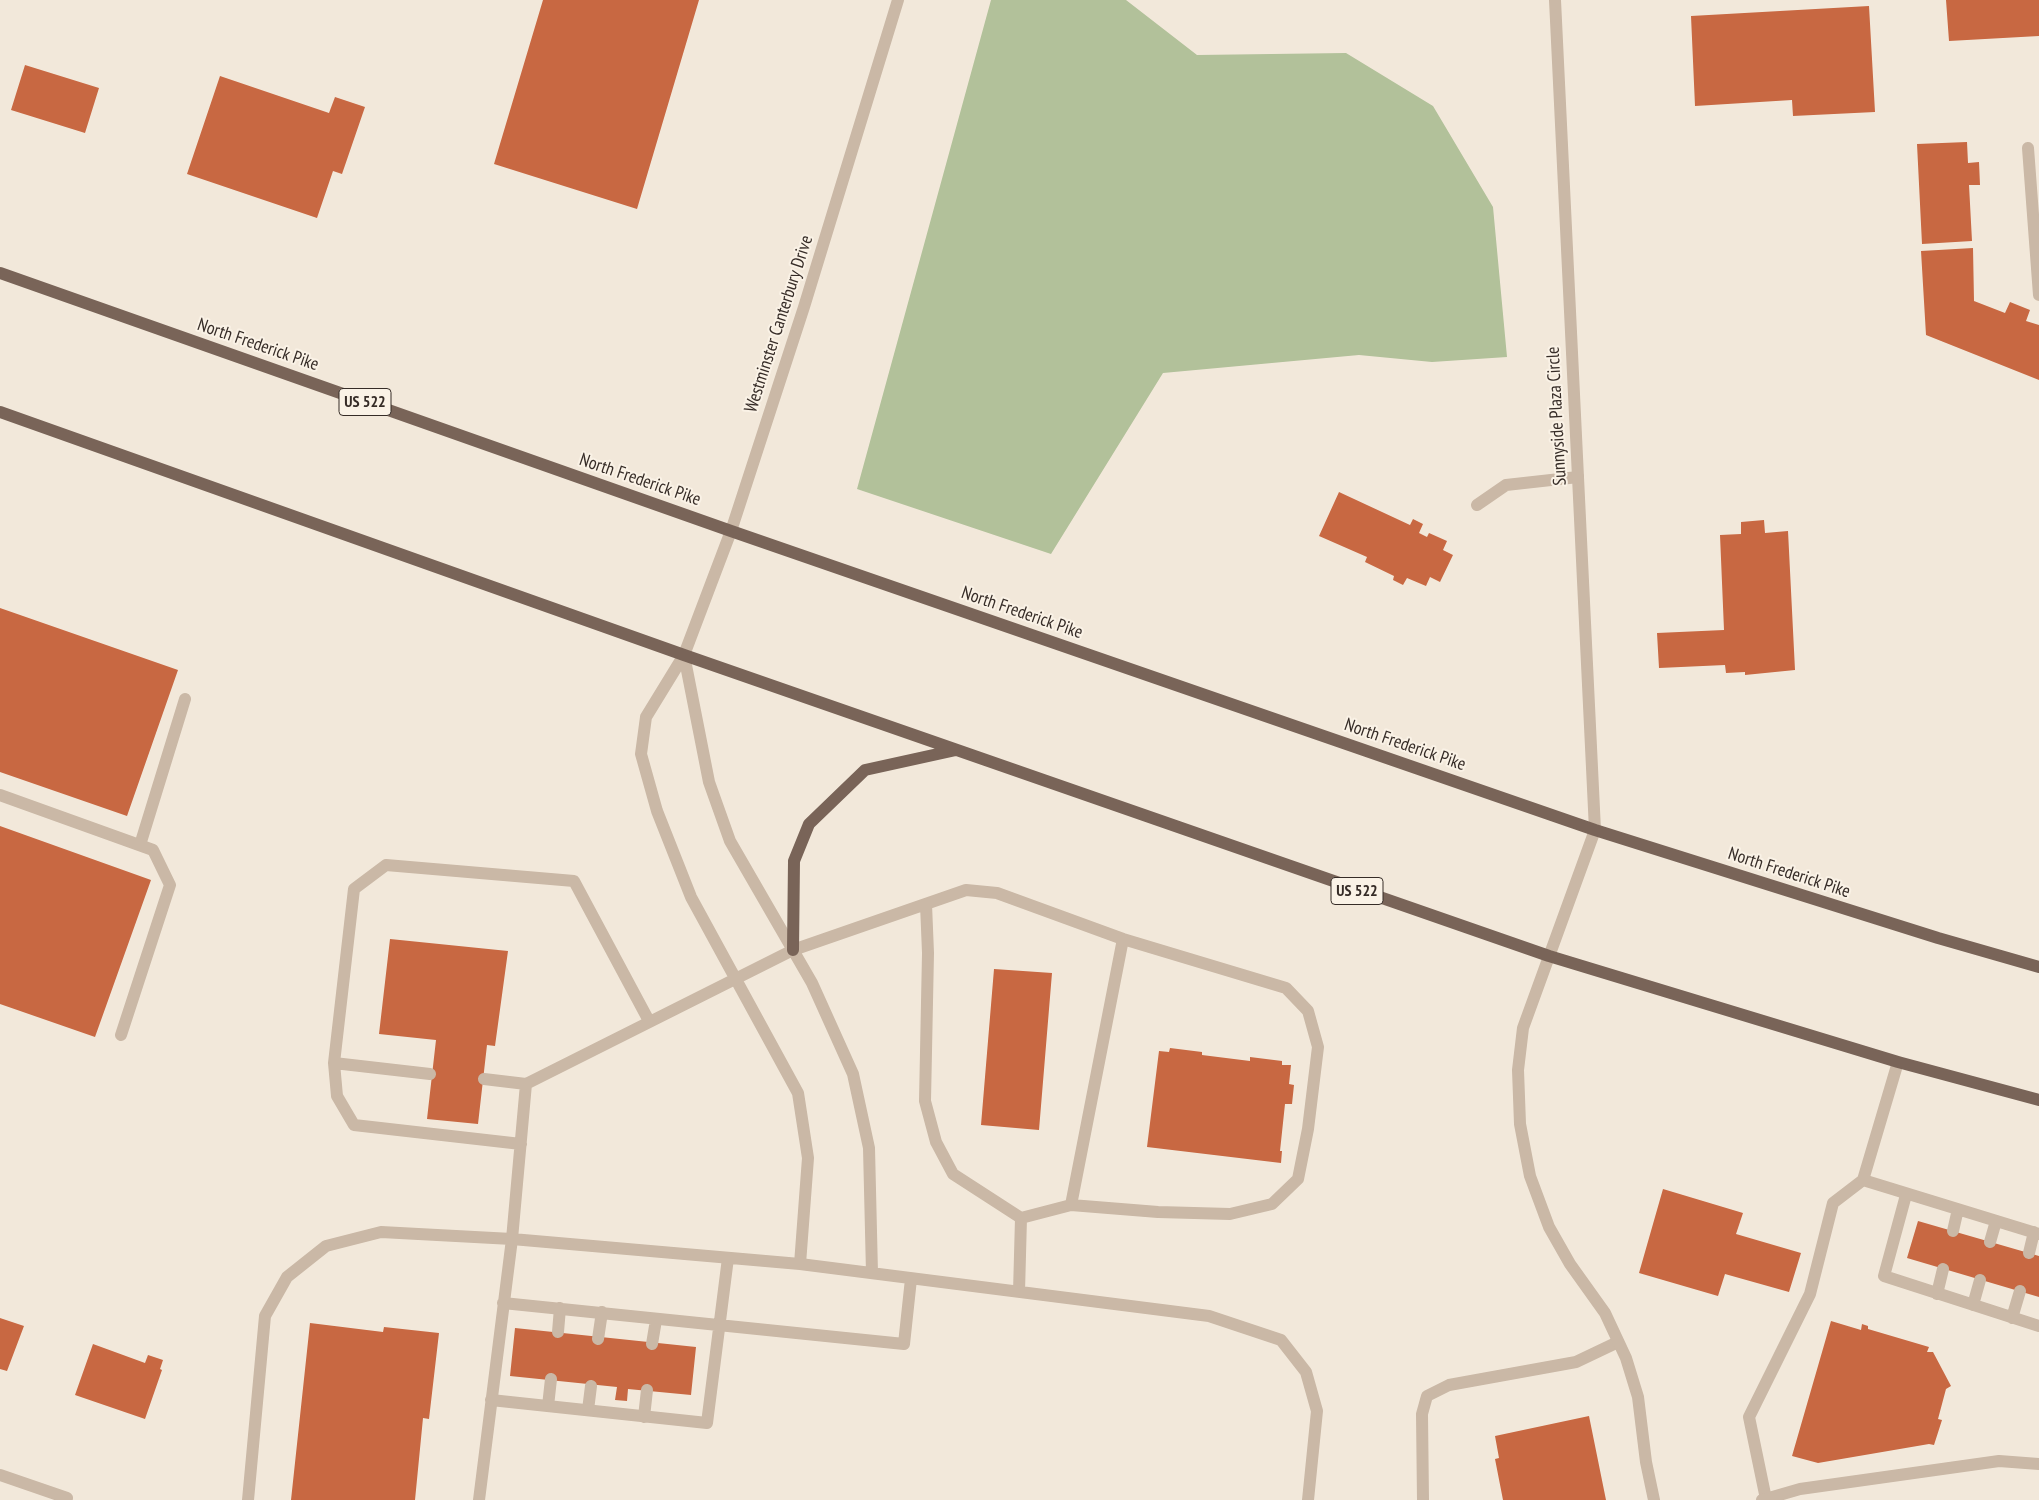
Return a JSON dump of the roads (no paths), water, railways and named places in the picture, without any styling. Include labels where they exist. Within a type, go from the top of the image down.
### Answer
[{"type":"main road","name":"North Frederick Pike","points":[[0,273],[730,530],[1595,830],[2039,968]]},
{"type":"main road","name":"US 522","points":[[0,412],[684,655],[1549,956],[1898,1062],[2039,1100]]},
{"type":"main road","points":[[793,950],[794,861],[809,824],[865,770],[956,750]]},
{"type":"street","name":"Westminster Canterbury Drive","points":[[800,1264],[808,1158],[798,1093],[691,897],[657,811],[641,754],[646,717],[684,655],[730,530],[804,307],[898,0]]},
{"type":"street","name":"Sunnyside Plaza Circle","points":[[1555,0],[1595,830]]},
{"type":"street","points":[[2028,148],[2039,295]]},
{"type":"street","points":[[1476,506],[1506,486],[1578,477]]},
{"type":"street","points":[[684,655],[709,782],[730,841],[812,984],[853,1074],[869,1148],[872,1273]]},
{"type":"street","points":[[140,845],[185,698]]},
{"type":"street","points":[[0,795],[153,850],[170,885],[121,1035]]},
{"type":"street","points":[[1595,830],[1523,1028],[1518,1070],[1520,1124],[1530,1176],[1549,1227],[1570,1264],[1605,1313],[1626,1358],[1638,1397],[1646,1462],[1654,1500]]},
{"type":"street","points":[[521,1144],[354,1125],[337,1096],[334,1063],[354,889],[386,865],[574,881],[649,1021]]},
{"type":"street","points":[[484,1079],[526,1084],[734,977],[793,950],[966,890],[997,893],[1123,940],[1286,988],[1308,1011],[1318,1047],[1308,1129],[1298,1178],[1272,1204],[1230,1214],[1158,1212],[1071,1204],[1021,1218],[953,1174],[936,1142],[925,1101],[928,953],[926,904]]},
{"type":"street","points":[[1071,1204],[1123,940]]},
{"type":"street","points":[[1898,1062],[1863,1180],[1832,1203],[1810,1294],[1749,1417],[1764,1499],[1800,1489],[1847,1481],[2000,1461],[2039,1464]]},
{"type":"street","points":[[334,1063],[430,1074]]},
{"type":"street","points":[[479,1500],[512,1239],[526,1084]]},
{"type":"street","points":[[1863,1180],[1906,1195],[2037,1233],[2029,1253]]},
{"type":"street","points":[[1906,1195],[1884,1276],[2039,1326]]},
{"type":"street","points":[[1953,1231],[1958,1209]]},
{"type":"street","points":[[1019,1292],[1021,1218]]},
{"type":"street","points":[[1990,1242],[1996,1221]]},
{"type":"street","points":[[248,1500],[266,1316],[287,1277],[326,1246],[381,1232],[512,1239],[800,1264],[1209,1316],[1281,1340],[1306,1372],[1317,1411],[1308,1500]]},
{"type":"street","points":[[491,1400],[707,1423],[728,1258]]},
{"type":"street","points":[[1937,1294],[1943,1269]]},
{"type":"street","points":[[503,1304],[602,1312],[656,1320],[904,1344],[911,1278]]},
{"type":"street","points":[[1973,1305],[1980,1280]]},
{"type":"street","points":[[2012,1318],[2020,1291]]},
{"type":"street","points":[[558,1332],[560,1308]]},
{"type":"street","points":[[598,1338],[602,1312]]},
{"type":"street","points":[[652,1344],[656,1320]]},
{"type":"street","points":[[1422,1500],[1422,1414],[1427,1396],[1449,1385],[1576,1362],[1618,1342]]},
{"type":"street","points":[[548,1406],[551,1379]]},
{"type":"street","points":[[588,1410],[591,1386]]},
{"type":"street","points":[[644,1417],[647,1390]]},
{"type":"street","points":[[0,1475],[67,1498]]}]
